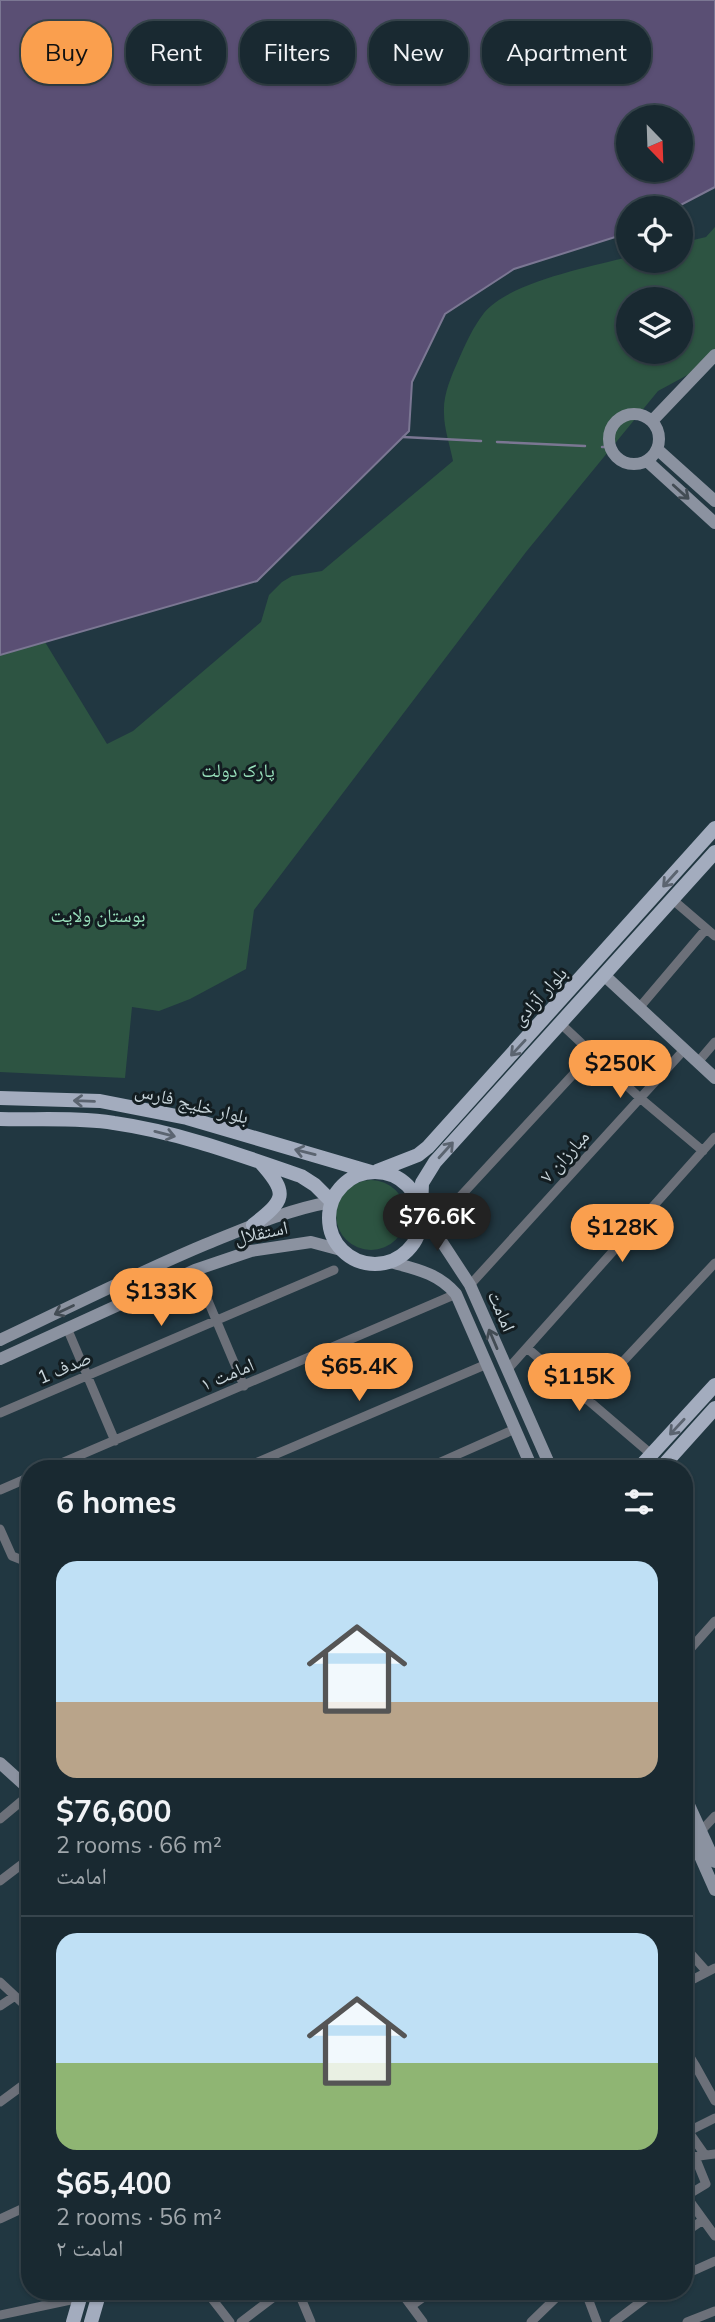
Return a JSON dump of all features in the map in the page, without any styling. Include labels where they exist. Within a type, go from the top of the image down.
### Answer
[{"type":"main road","name":"بلوار آزادی","points":[[374,1171],[418,1155],[428,1147],[715,828]]},
{"type":"main road","name":"بلوار آزادی","points":[[425,1218],[422,1183],[435,1162],[715,852]]},
{"type":"main road","name":"بلوار خلیج فارس","points":[[0,1098],[100,1101],[187,1118],[374,1171]]},
{"type":"main road","name":"بلوار خلیج فارس","points":[[0,1119],[111,1122],[189,1140],[301,1176],[315,1185],[331,1202]]},
{"type":"main road","points":[[253,1225],[276,1205],[280,1191],[279,1185],[260,1162]]},
{"type":"main road","points":[[374,1171],[393,1175],[406,1183],[415,1195],[425,1218],[416,1239],[400,1256],[390,1262],[368,1264],[349,1257],[341,1250],[331,1235],[329,1224],[331,1202],[338,1190],[358,1174],[374,1171]]},
{"type":"main road","points":[[646,1460],[715,1385]]},
{"type":"main road","points":[[668,1460],[715,1408]]},
{"type":"main road","points":[[73,2322],[79,2300]]},
{"type":"main road","points":[[91,2322],[97,2300]]},
{"type":"street","points":[[652,421],[715,355]]},
{"type":"street","points":[[636,414],[652,421],[659,434],[657,449],[647,461],[631,464],[615,457],[609,441],[610,432],[619,418],[636,414]]},
{"type":"street","points":[[657,449],[715,501]]},
{"type":"street","points":[[647,461],[715,523]]},
{"type":"street","points":[[673,900],[715,936]]},
{"type":"street","points":[[639,1008],[706,929]]},
{"type":"street","points":[[605,976],[715,1078]]},
{"type":"street","points":[[561,1024],[640,1098],[703,1151]]},
{"type":"street","points":[[698,1062],[715,1042]]},
{"type":"street","name":"مبارزان ۷","points":[[467,1280],[684,1050]]},
{"type":"street","points":[[425,1218],[592,1054]]},
{"type":"street","points":[[507,1370],[715,1138]]},
{"type":"street","name":"استقلال","points":[[0,1340],[175,1257],[300,1208],[331,1202]]},
{"type":"street","name":"امامت","points":[[425,1218],[467,1280],[547,1460]]},
{"type":"street","name":"استقلال","points":[[0,1359],[195,1269],[251,1251],[311,1242],[341,1250]]},
{"type":"street","name":"امامت","points":[[390,1262],[432,1274],[456,1294],[529,1460]]},
{"type":"street","points":[[587,1400],[715,1263]]},
{"type":"street","points":[[446,1283],[443,1271],[451,1266],[467,1280]]},
{"type":"street","points":[[195,1269],[244,1386]]},
{"type":"street","name":"صدف 1","points":[[0,1413],[334,1270]]},
{"type":"street","name":"امامت ۱","points":[[70,1460],[456,1294]]},
{"type":"street","points":[[67,1328],[116,1441]]},
{"type":"street","points":[[527,1348],[651,1454]]},
{"type":"street","points":[[263,1460],[487,1364]]},
{"type":"street","points":[[445,1460],[515,1429]]},
{"type":"street","points":[[0,1490],[21,1481]]},
{"type":"street","points":[[1,1533],[15,1559],[21,1560]]},
{"type":"street","points":[[693,1646],[715,1621]]},
{"type":"street","points":[[2,1768],[21,1784]]},
{"type":"street","points":[[0,1819],[21,1800]]},
{"type":"street","points":[[693,1814],[715,1862]]},
{"type":"street","points":[[701,1831],[715,1816]]},
{"type":"street","points":[[693,1840],[715,1890]]},
{"type":"street","points":[[0,1881],[21,1865]]},
{"type":"street","points":[[693,1954],[711,1970],[693,1979]]},
{"type":"street","points":[[0,1982],[21,2002]]},
{"type":"street","points":[[0,2006],[15,1996]]},
{"type":"street","points":[[693,2062],[715,2101]]},
{"type":"street","points":[[0,2102],[21,2087]]},
{"type":"street","points":[[693,2126],[715,2118]]},
{"type":"street","points":[[693,2136],[710,2155]]},
{"type":"street","points":[[693,2191],[706,2183],[695,2157],[710,2155]]},
{"type":"street","points":[[693,2207],[715,2236]]},
{"type":"street","points":[[0,2219],[21,2209]]},
{"type":"street","points":[[693,2227],[703,2220]]},
{"type":"street","points":[[693,2270],[715,2260]]},
{"type":"street","points":[[0,2315],[58,2300]]},
{"type":"street","points":[[213,2300],[230,2322]]},
{"type":"street","points":[[242,2322],[269,2300]]},
{"type":"street","points":[[302,2300],[311,2322]]},
{"type":"street","points":[[407,2300],[424,2322]]},
{"type":"street","points":[[411,2306],[419,2300]]},
{"type":"street","points":[[531,2322],[554,2300]]},
{"type":"street","points":[[590,2300],[597,2322]]},
{"type":"street","points":[[621,2320],[644,2300]]},
{"type":"street","points":[[687,2322],[715,2311]]},
{"type":"green space","name":"پارک دولت","points":[[715,227],[715,360],[658,391],[526,552],[254,910],[246,969],[190,999],[159,1011],[132,1007],[125,1078],[0,1072],[0,655],[45,642],[107,744],[133,731],[261,622],[269,595],[282,582],[292,576],[322,571],[453,461],[444,419],[446,393],[473,330],[484,313],[496,302],[551,277],[616,260],[616,273],[693,273],[693,240],[706,237]]},
{"type":"green space","points":[[364,1180],[378,1180],[391,1186],[400,1195],[406,1215],[404,1228],[396,1240],[378,1250],[364,1250],[351,1244],[342,1235],[336,1222],[336,1208],[342,1195],[351,1186]]},
{"type":"shaded area","points":[[0,0],[715,0],[715,187],[693,199],[693,196],[616,196],[616,237],[514,269],[445,314],[412,382],[409,431],[257,581],[0,655]]},
{"type":"waterway","points":[[403,437],[481,441]]},
{"type":"waterway","points":[[497,442],[585,446]]},
{"type":"park label","name":"بوستان ولایت","points":[[98,915]]}]
